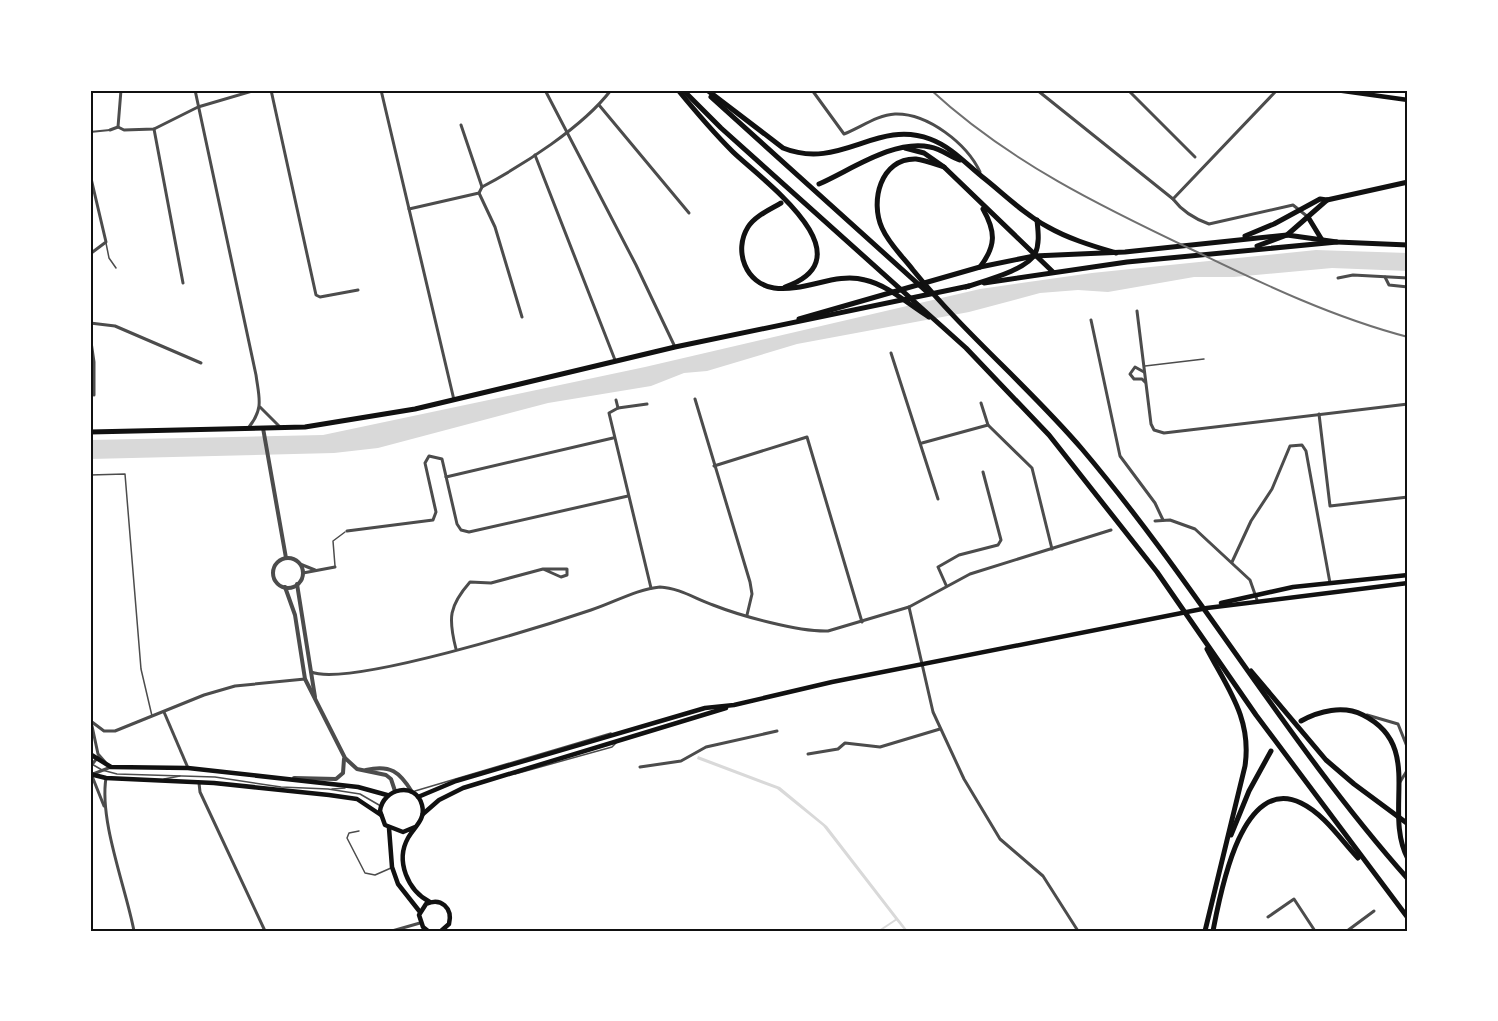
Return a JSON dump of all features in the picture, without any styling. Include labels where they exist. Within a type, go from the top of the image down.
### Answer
[{"type":"main road","points":[[678,90],[710,129],[799,214],[814,234],[817,251],[811,269],[798,281],[781,288]]},
{"type":"main road","points":[[683,90],[721,128],[943,327],[1049,435],[1128,532],[1256,715],[1408,918]]},
{"type":"main road","points":[[706,90],[783,148],[795,153],[807,155],[833,153],[887,135],[901,134],[930,139],[951,150],[1037,220],[1081,242],[1116,253]]},
{"type":"main road","points":[[706,90],[916,278],[1035,397],[1103,475],[1138,520],[1325,778],[1408,879]]},
{"type":"main road","points":[[1336,90],[1408,100]]},
{"type":"main road","points":[[819,184],[884,154],[904,148],[930,146],[962,161]]},
{"type":"main road","points":[[904,148],[924,153],[944,167],[1053,272]]},
{"type":"main road","points":[[916,278],[883,231],[877,212],[877,194],[884,176],[901,162],[920,160],[944,167]]},
{"type":"main road","points":[[1238,239],[1274,224],[1320,199],[1327,200],[1408,182]]},
{"type":"main road","points":[[1245,249],[1269,244],[1287,235],[1327,200]]},
{"type":"main road","points":[[979,202],[991,225],[994,237],[991,250],[980,267]]},
{"type":"main road","points":[[781,203],[751,222],[744,234],[741,247],[744,264],[753,277],[765,285],[781,288],[803,288],[850,278],[866,280],[883,287],[943,327]]},
{"type":"main road","points":[[1308,217],[1322,240]]},
{"type":"main road","points":[[966,287],[1015,269],[1034,256],[1038,246],[1037,220]]},
{"type":"main road","points":[[763,329],[980,267],[1034,256],[1116,253],[1287,235],[1336,242],[1408,245]]},
{"type":"main road","points":[[90,432],[281,428],[334,424],[454,400],[675,346],[966,287],[1053,272],[1225,251],[1336,242]]},
{"type":"main road","points":[[1207,608],[1254,594],[1408,575]]},
{"type":"main road","points":[[453,931],[449,924],[450,912],[445,905],[430,902],[411,885],[405,874],[405,847],[423,814],[439,800],[463,788],[735,705],[923,664],[1207,608],[1408,583]]},
{"type":"main road","points":[[1193,623],[1236,702],[1247,734],[1245,766],[1205,931]]},
{"type":"main road","points":[[1225,640],[1326,760],[1353,784],[1408,824]]},
{"type":"main road","points":[[418,797],[456,782],[639,727],[705,708],[735,705]]},
{"type":"main road","points":[[1301,721],[1331,710],[1360,713],[1376,723],[1392,741],[1398,762],[1400,783],[1399,828],[1408,859]]},
{"type":"main road","points":[[619,740],[639,727]]},
{"type":"main road","points":[[1225,847],[1249,791],[1271,751]]},
{"type":"main road","points":[[90,754],[109,765],[188,768],[288,781],[358,786],[387,795]]},
{"type":"main road","points":[[91,769],[106,778],[199,783],[357,799],[381,815],[389,828],[392,867],[398,884],[420,912],[420,923],[428,931]]},
{"type":"main road","points":[[381,815],[381,806],[387,795],[395,791],[412,792],[418,797],[423,814]]},
{"type":"main road","points":[[1213,931],[1231,855],[1248,822],[1273,802],[1292,800],[1311,808],[1378,880]]},
{"type":"main road","points":[[389,828],[403,832],[415,827]]},
{"type":"main road","points":[[420,912],[430,902]]},
{"type":"main road","points":[[441,931],[449,924]]},
{"type":"street","points":[[118,127],[121,90]]},
{"type":"street","points":[[195,90],[256,375],[260,407],[258,416],[249,427]]},
{"type":"street","points":[[90,132],[118,127],[124,130],[154,129],[198,107],[256,90]]},
{"type":"street","points":[[271,90],[316,294],[320,297],[358,290]]},
{"type":"street","points":[[381,90],[454,400]]},
{"type":"street","points":[[544,90],[636,265],[675,346]]},
{"type":"street","points":[[479,193],[482,187],[515,169],[565,132],[599,105],[611,90]]},
{"type":"street","points":[[812,90],[844,134],[895,114],[923,119],[948,135],[976,165],[982,177]]},
{"type":"street","points":[[1037,90],[1173,199],[1181,209],[1209,224],[1293,206],[1308,217]]},
{"type":"street","points":[[1128,90],[1195,157]]},
{"type":"street","points":[[1173,199],[1277,90]]},
{"type":"street","points":[[1392,99],[1394,90]]},
{"type":"street","points":[[599,105],[689,213]]},
{"type":"street","points":[[461,125],[482,187]]},
{"type":"street","points":[[154,129],[183,283]]},
{"type":"street","points":[[535,155],[615,360]]},
{"type":"street","points":[[90,174],[106,242],[90,254]]},
{"type":"street","points":[[410,209],[479,193]]},
{"type":"street","points":[[479,193],[495,227],[522,317]]},
{"type":"street","points":[[1338,278],[1353,275],[1408,278]]},
{"type":"street","points":[[1385,277],[1389,285],[1408,286]]},
{"type":"street","points":[[1137,311],[1151,424],[1154,430],[1164,433],[1408,405]]},
{"type":"street","points":[[1091,320],[1120,456],[1155,503],[1163,520]]},
{"type":"street","points":[[90,323],[115,326],[201,363]]},
{"type":"street","points":[[90,335],[94,362],[94,395]]},
{"type":"street","points":[[891,353],[922,443],[938,499]]},
{"type":"street","points":[[1144,372],[1136,367],[1130,374],[1134,379],[1142,379],[1146,383]]},
{"type":"street","points":[[695,399],[752,589],[747,615]]},
{"type":"street","points":[[616,400],[618,408]]},
{"type":"street","points":[[981,403],[988,425],[1032,468],[1052,549]]},
{"type":"street","points":[[647,404],[618,408],[609,413],[613,438],[651,588]]},
{"type":"street","points":[[260,407],[281,428]]},
{"type":"street","points":[[1319,414],[1330,506],[1408,497]]},
{"type":"street","points":[[922,443],[988,425]]},
{"type":"street","points":[[263,428],[286,558]]},
{"type":"street","points":[[714,466],[807,437],[862,622]]},
{"type":"street","points":[[446,477],[613,438]]},
{"type":"street","points":[[1232,562],[1251,521],[1272,489],[1290,446],[1302,445],[1306,451],[1330,583]]},
{"type":"street","points":[[347,531],[433,520],[436,512],[425,463],[429,456],[436,455],[442,459],[457,524],[461,530],[469,532],[628,496]]},
{"type":"street","points":[[946,586],[938,567],[959,555],[998,545],[1001,540],[983,472]]},
{"type":"street","points":[[1155,520],[1178,522],[1195,529],[1250,580],[1257,600]]},
{"type":"street","points":[[304,665],[311,672],[326,675],[363,670],[532,630],[651,588],[669,587],[716,606],[818,631],[862,622],[909,607],[970,574],[1111,530]]},
{"type":"street","points":[[286,558],[316,570]]},
{"type":"street","points":[[286,558],[279,562],[274,573],[277,582],[285,587],[295,615],[305,679],[345,758],[353,767],[391,778],[395,791]]},
{"type":"street","points":[[300,564],[303,573],[297,584],[315,697]]},
{"type":"street","points":[[303,573],[335,567]]},
{"type":"street","points":[[456,649],[450,628],[451,611],[470,582],[491,583],[543,570],[567,568],[567,575],[561,577],[543,570]]},
{"type":"street","points":[[285,587],[297,584]]},
{"type":"street","points":[[909,607],[933,712],[964,779],[998,835],[1043,876],[1078,931]]},
{"type":"street","points":[[92,723],[104,731],[114,730],[153,717],[204,695],[235,686],[305,679]]},
{"type":"street","points":[[164,712],[188,768]]},
{"type":"street","points":[[1360,713],[1398,724],[1408,749]]},
{"type":"street","points":[[90,729],[92,726],[95,731],[98,757],[91,769],[106,811],[121,886],[134,931]]},
{"type":"street","points":[[808,754],[838,749],[845,742],[880,747],[940,729]]},
{"type":"street","points":[[640,767],[681,761],[706,747],[777,731]]},
{"type":"street","points":[[288,781],[295,778],[336,779],[343,773],[345,758]]},
{"type":"street","points":[[91,769],[102,770],[109,765]]},
{"type":"street","points":[[365,770],[382,767],[395,770],[412,792]]},
{"type":"street","points":[[1400,783],[1408,769]]},
{"type":"street","points":[[106,778],[106,811]]},
{"type":"street","points":[[199,783],[200,792],[265,931]]},
{"type":"street","points":[[1268,916],[1294,899],[1315,931]]},
{"type":"street","points":[[1347,931],[1374,911]]},
{"type":"street","points":[[392,931],[420,923]]},
{"type":"lane","points":[[106,242],[110,258],[116,268]]},
{"type":"lane","points":[[1144,366],[1204,359]]},
{"type":"lane","points":[[90,475],[125,474],[141,669],[153,717]]},
{"type":"lane","points":[[335,567],[333,541],[347,531]]},
{"type":"lane","points":[[412,792],[608,732],[618,734]]},
{"type":"lane","points":[[91,769],[117,774],[184,776],[328,789],[360,794],[381,806]]},
{"type":"lane","points":[[157,780],[184,776]]},
{"type":"lane","points":[[328,789],[358,786]]},
{"type":"lane","points":[[359,831],[349,833],[347,837],[365,873],[375,875],[392,867]]},
{"type":"shaded area","points":[[1316,250],[1408,253],[1408,271],[1332,268],[1234,277],[1194,277],[1108,292],[1078,290],[1040,293],[969,312],[797,344],[707,371],[684,373],[651,386],[548,403],[378,448],[334,453],[90,459],[90,440],[323,435],[645,367],[980,289],[1092,273]]},
{"type":"shaded area","points":[[698,756],[780,787],[827,826],[908,931],[905,931],[895,919],[823,826],[777,789],[697,759]]},
{"type":"waterway","points":[[879,931],[897,919]]},
{"type":"railway","points":[[931,90],[961,116],[1024,161],[1126,218],[1301,300],[1408,337]]}]
